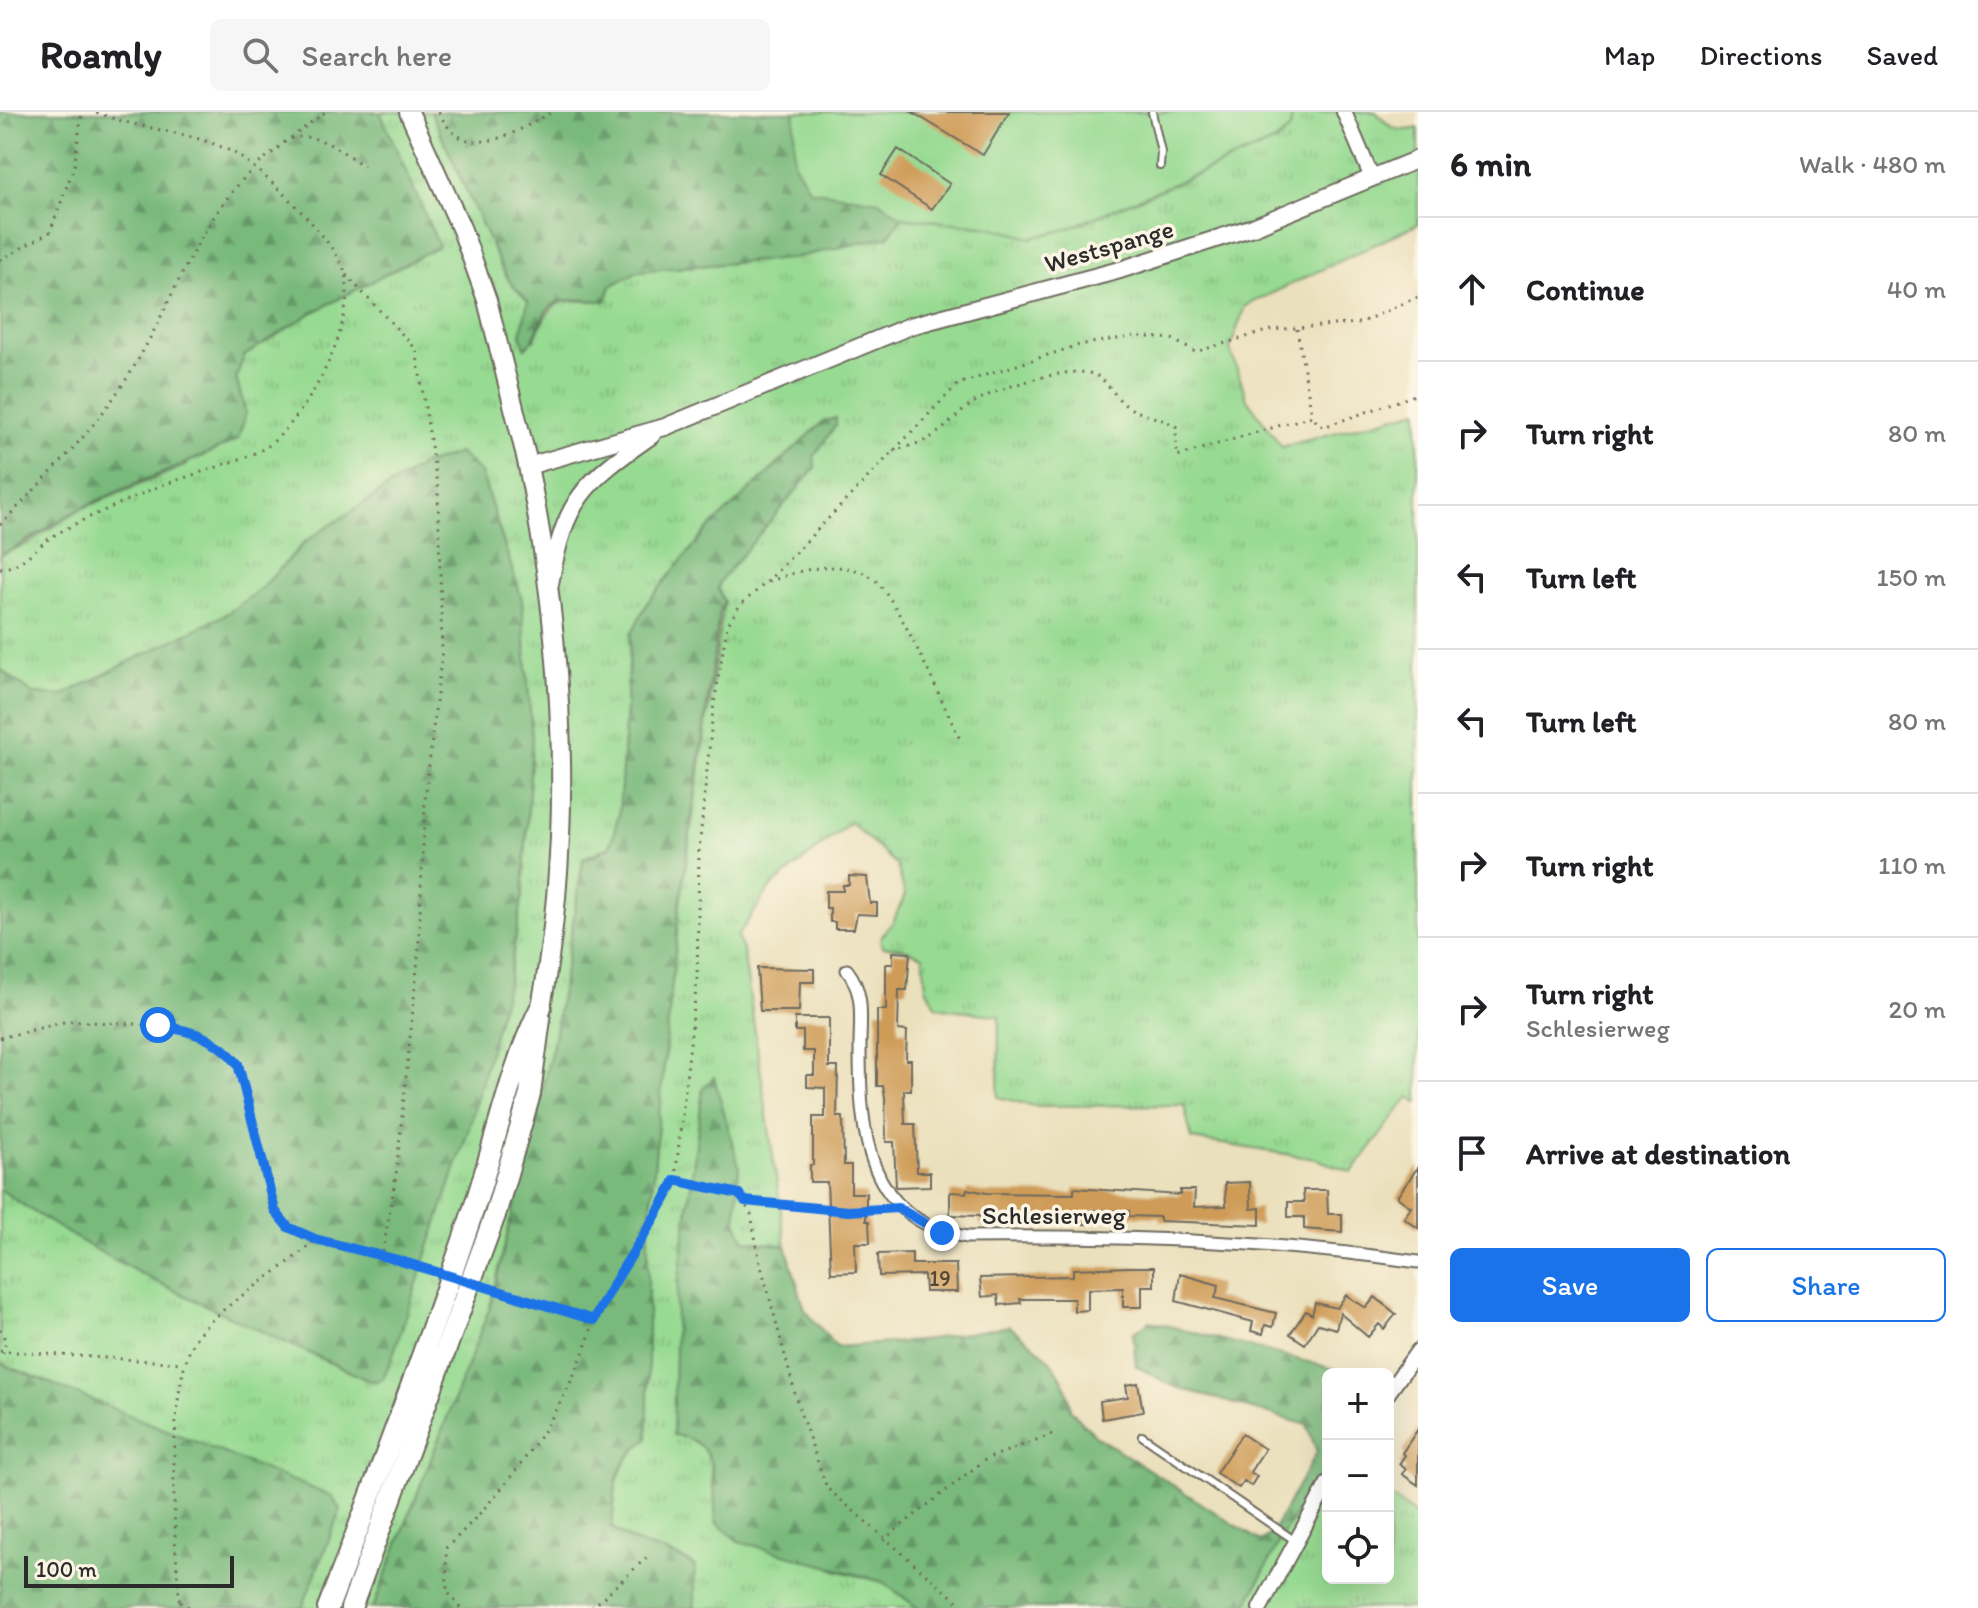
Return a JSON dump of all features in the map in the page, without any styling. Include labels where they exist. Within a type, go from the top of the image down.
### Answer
[{"type":"highway","points":[[328,1608],[414,1384],[474,1209],[513,1069],[541,1007]]},
{"type":"highway","points":[[351,1608],[495,1215],[530,1094],[541,1007]]},
{"type":"main road","points":[[409,112],[462,230],[487,300],[527,461],[548,593],[561,709],[562,792],[557,897],[541,1007]]},
{"type":"main road","name":"Westspange","points":[[665,427],[910,326],[1120,270],[1253,227],[1418,159]]},
{"type":"main road","points":[[527,461],[665,427]]},
{"type":"main road","points":[[548,593],[559,535],[581,492],[605,468],[665,427]]},
{"type":"street","points":[[1344,112],[1372,178]]},
{"type":"street","points":[[847,970],[860,991],[863,1120],[876,1168],[898,1208]]},
{"type":"street","name":"Schlesierweg","points":[[898,1208],[942,1233],[967,1237],[1160,1237],[1252,1243],[1418,1262]]},
{"type":"street","points":[[1394,1385],[1418,1351]]},
{"type":"street","points":[[1260,1608],[1275,1574],[1322,1493]]},
{"type":"lane","points":[[1152,112],[1161,152],[1160,166]]},
{"type":"lane","points":[[1142,1436],[1294,1540]]},
{"type":"path","points":[[0,260],[50,232],[74,167],[82,112]]},
{"type":"path","points":[[96,112],[127,125],[206,140],[253,167],[322,233],[346,275],[416,349],[438,490],[442,650],[425,800],[418,959],[396,1175],[382,1256]]},
{"type":"path","points":[[0,525],[60,465],[122,386],[189,258],[231,192],[253,167],[325,112]]},
{"type":"path","points":[[439,112],[448,129],[460,139],[477,141],[506,137],[552,112]]},
{"type":"path","points":[[291,138],[319,139],[364,166]]},
{"type":"path","points":[[0,568],[10,568],[55,535],[155,488],[270,445],[312,396],[345,315],[346,275]]},
{"type":"path","points":[[460,1608],[447,1591],[446,1548],[480,1515],[531,1453],[584,1356],[594,1320],[616,1275],[652,1227],[675,1180],[697,980],[699,850],[713,710],[727,626],[740,605],[766,583],[958,384],[1079,345],[1135,336],[1172,339],[1195,352],[1270,330],[1359,323],[1418,297]]},
{"type":"path","points":[[1297,327],[1312,416],[1319,425],[1326,426],[1418,394]]},
{"type":"path","points":[[890,452],[931,438],[979,398],[1029,381],[1089,373],[1098,377],[1131,409],[1159,416],[1176,426],[1177,456],[1312,416]]},
{"type":"path","points":[[766,583],[789,573],[826,567],[858,572],[874,579],[900,618],[962,743]]},
{"type":"path","points":[[0,1038],[68,1021],[158,1025],[200,1033],[226,1049],[238,1064],[275,1211],[288,1227],[315,1239],[394,1259],[594,1320]]},
{"type":"path","points":[[675,1180],[739,1194],[745,1201],[751,1214],[759,1258],[800,1412],[827,1488],[883,1540],[965,1608]]},
{"type":"path","points":[[745,1201],[848,1211],[898,1208]]},
{"type":"path","points":[[180,1608],[173,1484],[183,1363],[199,1333],[315,1239]]},
{"type":"path","points":[[0,1329],[5,1338],[0,1357]]},
{"type":"path","points":[[3,1351],[183,1363]]},
{"type":"path","points":[[883,1540],[986,1459],[1055,1433]]},
{"type":"path","points":[[592,1608],[647,1557]]},
{"type":"path","points":[[180,1602],[190,1608]]},
{"type":"green space","points":[[0,112],[380,112],[439,246],[308,315],[244,356],[236,378],[246,414],[238,439],[80,509],[0,555]]},
{"type":"green space","points":[[380,112],[431,112],[500,265],[512,285],[529,301],[521,334],[534,340],[553,307],[567,301],[606,301],[611,286],[638,271],[793,258],[889,236],[902,217],[991,227],[1031,238],[1067,229],[1277,141],[1290,129],[1292,112],[1376,112],[1394,128],[1418,128],[1418,224],[1245,306],[1230,349],[1247,399],[1282,447],[1418,410],[1418,1103],[1409,1097],[1352,1172],[1316,1159],[1192,1139],[1184,1105],[1034,1106],[998,1097],[999,1016],[937,1007],[926,988],[923,956],[901,948],[883,947],[880,938],[893,922],[905,895],[897,865],[850,822],[770,888],[737,937],[743,950],[786,1246],[744,1240],[736,1221],[739,1166],[703,1089],[676,1302],[687,1437],[701,1446],[709,1458],[713,1490],[835,1570],[883,1582],[918,1608],[695,1608],[695,1566],[675,1555],[631,1540],[612,1527],[616,1488],[622,1468],[648,1438],[648,1242],[656,1145],[679,912],[724,602],[718,589],[719,582],[815,468],[814,456],[836,425],[824,421],[782,463],[631,634],[619,815],[610,846],[583,858],[553,1044],[490,1307],[373,1608],[302,1608],[318,1564],[93,1402],[0,1363],[0,1189],[88,1245],[180,1293],[370,1381],[382,1380],[508,982],[523,894],[532,740],[522,600],[481,473],[305,541],[263,587],[228,613],[61,696],[33,694],[0,669],[0,555],[25,545],[79,510],[185,466],[246,414],[236,378],[244,356],[308,315],[438,246]]},
{"type":"green space","points":[[431,112],[795,112],[794,163],[810,190],[879,201],[902,217],[889,236],[793,258],[638,271],[611,286],[606,301],[575,300],[553,305],[525,348],[521,334],[528,301],[512,285],[500,265]]},
{"type":"green space","points":[[795,112],[1292,112],[1290,129],[1277,140],[1067,229],[1031,238],[991,227],[902,217],[879,201],[810,190],[794,163]]},
{"type":"green space","points":[[836,418],[836,425],[814,456],[815,468],[719,582],[718,589],[724,602],[720,610],[679,912],[648,1242],[648,1438],[621,1468],[615,1487],[612,1527],[631,1540],[695,1567],[695,1608],[373,1608],[490,1307],[553,1044],[584,858],[610,846],[619,815],[631,634],[647,603],[706,531],[824,421]]},
{"type":"green space","points":[[459,453],[481,473],[522,600],[532,740],[523,894],[508,982],[469,1128],[391,1361],[382,1380],[370,1381],[134,1270],[43,1218],[0,1189],[0,669],[33,694],[61,696],[228,613],[263,587],[306,541],[422,465]]},
{"type":"green space","points":[[714,1077],[739,1167],[736,1221],[744,1240],[786,1246],[805,1310],[836,1347],[917,1341],[1009,1326],[1050,1361],[1064,1383],[1070,1409],[1095,1435],[1260,1541],[1271,1534],[1317,1452],[1307,1425],[1173,1386],[1136,1366],[1133,1333],[1150,1321],[1331,1368],[1322,1368],[1322,1472],[1283,1534],[1245,1608],[918,1608],[883,1582],[738,1541],[716,1522],[714,1479],[707,1455],[700,1445],[673,1435],[676,1302],[703,1089]]},
{"type":"green space","points":[[0,1363],[331,1496],[341,1509],[302,1608],[0,1608]]},
{"type":"green space","points":[[1322,1472],[1322,1584],[1394,1584],[1394,1499],[1418,1517],[1418,1608],[1245,1608],[1283,1534]]},
{"type":"building","points":[[912,112],[1009,112],[983,155]]},
{"type":"building","points":[[898,149],[950,184],[932,209],[881,175]]},
{"type":"building","points":[[849,876],[867,877],[870,903],[877,903],[877,915],[857,914],[854,929],[835,929],[835,922],[830,922],[830,908],[826,908],[826,891],[843,891],[843,885],[849,885]]},
{"type":"building","points":[[893,952],[910,953],[907,990],[899,990],[898,1030],[907,1031],[906,1060],[911,1060],[911,1090],[904,1090],[905,1124],[915,1124],[917,1172],[930,1172],[930,1186],[896,1187],[894,1142],[886,1142],[885,1097],[883,1086],[877,1086],[877,1010],[886,1010],[886,964],[893,964]]},
{"type":"building","points":[[757,968],[814,969],[814,982],[800,982],[799,1011],[760,1011]]},
{"type":"building","points":[[795,1018],[829,1018],[829,1067],[838,1067],[837,1117],[843,1117],[844,1165],[851,1165],[851,1193],[866,1193],[866,1221],[869,1221],[870,1243],[855,1243],[856,1272],[831,1273],[827,1182],[810,1182],[813,1117],[825,1117],[825,1088],[807,1087],[807,1075],[814,1075],[814,1051],[803,1051],[803,1031],[795,1031]]},
{"type":"building","points":[[1418,1167],[1418,1228],[1404,1218],[1411,1207],[1397,1197]]},
{"type":"building","points":[[1250,1182],[1251,1209],[1260,1208],[1260,1225],[1160,1221],[1160,1217],[1129,1216],[1129,1211],[1094,1210],[1094,1224],[1082,1224],[1082,1218],[1042,1218],[1042,1224],[1029,1224],[1029,1218],[994,1218],[994,1225],[980,1225],[980,1216],[950,1215],[950,1192],[966,1193],[967,1189],[987,1193],[1074,1194],[1074,1188],[1180,1195],[1180,1190],[1195,1190],[1194,1207],[1226,1206],[1225,1183]]},
{"type":"building","points":[[1303,1190],[1327,1190],[1328,1214],[1342,1214],[1342,1232],[1304,1229],[1304,1217],[1288,1217],[1288,1202],[1304,1202]]},
{"type":"building","points":[[912,1253],[912,1264],[956,1264],[957,1292],[925,1292],[924,1275],[879,1276],[878,1254]]},
{"type":"building","points":[[1154,1267],[1154,1286],[1142,1286],[1142,1307],[1123,1307],[1123,1288],[1088,1289],[1088,1310],[1074,1311],[1074,1299],[1020,1299],[1021,1303],[999,1305],[998,1295],[982,1297],[980,1278],[1073,1276],[1073,1269]]},
{"type":"building","points":[[1180,1274],[1219,1285],[1215,1298],[1276,1313],[1273,1327],[1265,1325],[1263,1334],[1251,1331],[1253,1322],[1176,1301]]},
{"type":"building","points":[[1346,1295],[1366,1308],[1375,1297],[1396,1314],[1384,1329],[1379,1324],[1368,1337],[1340,1313],[1336,1329],[1318,1324],[1305,1344],[1290,1334],[1306,1311],[1312,1315],[1315,1303],[1337,1308]]},
{"type":"building","points":[[1138,1383],[1143,1412],[1102,1419],[1100,1401],[1128,1397],[1126,1385]]},
{"type":"building","points":[[1418,1429],[1418,1485],[1402,1474],[1406,1469],[1399,1464],[1405,1455],[1402,1453]]},
{"type":"building","points":[[1242,1434],[1265,1449],[1250,1472],[1257,1476],[1251,1486],[1244,1481],[1239,1488],[1216,1473]]},
{"type":"route","points":[[158,1025],[200,1033],[226,1049],[238,1064],[275,1211],[288,1227],[315,1239],[394,1259],[594,1320],[616,1275],[652,1227],[675,1180],[739,1194],[745,1201],[848,1211],[898,1208],[915,1221],[942,1233]]}]
